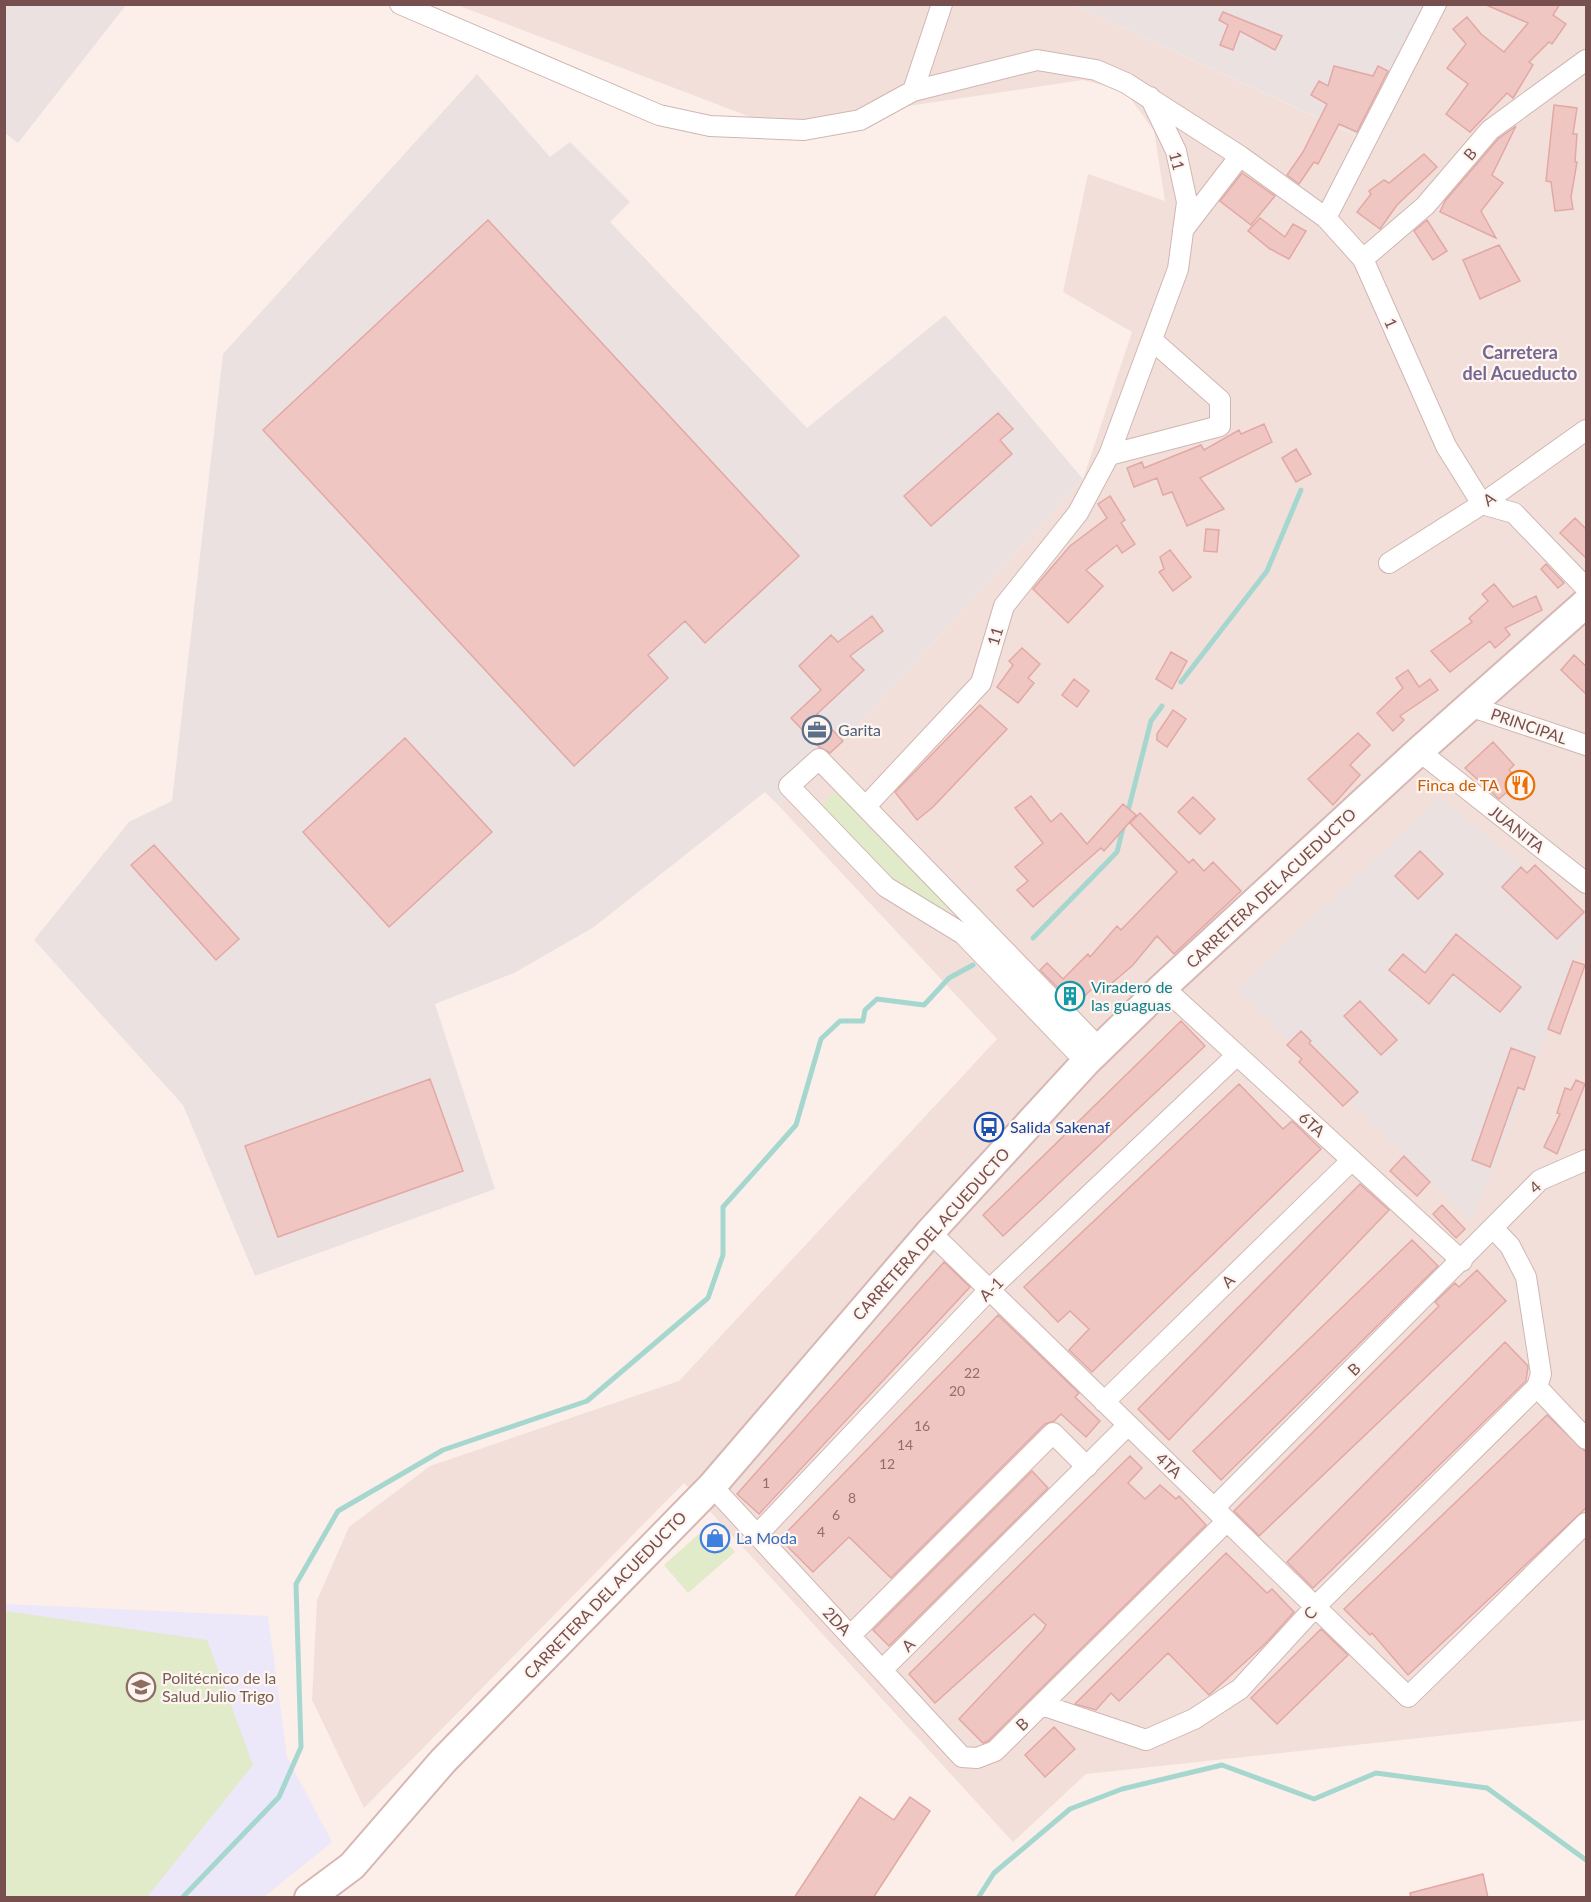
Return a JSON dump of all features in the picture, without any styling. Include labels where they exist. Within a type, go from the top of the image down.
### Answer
[{"type":"street","points":[[913,91],[942,4]]},
{"type":"street","points":[[1326,218],[1436,4]]},
{"type":"street","name":"1","points":[[403,5],[659,115],[710,126],[804,130],[860,120],[913,91],[1037,60],[1096,70],[1149,96],[1240,156],[1326,218],[1363,259],[1446,446],[1482,504]]},
{"type":"street","name":"B","points":[[1363,259],[1425,206],[1490,130],[1587,60]]},
{"type":"street","name":"11","points":[[867,805],[981,683],[1004,606],[1078,513],[1110,455],[1178,268],[1187,202],[1176,152],[1149,96]]},
{"type":"street","points":[[1183,230],[1240,156]]},
{"type":"street","points":[[1110,455],[1220,426],[1220,400],[1152,340]]},
{"type":"street","name":"A","points":[[1389,564],[1482,504],[1587,430]]},
{"type":"street","points":[[1482,504],[1514,513],[1587,588]]},
{"type":"street","name":"CARRETERA DEL ACUEDUCTO","points":[[309,1898],[352,1866],[443,1761],[712,1486],[930,1232],[1093,1056],[1163,987],[1419,752],[1587,603]]},
{"type":"street","name":"PRINCIPAL","points":[[1472,707],[1587,745]]},
{"type":"street","name":"JUANITA","points":[[1419,752],[1587,883]]},
{"type":"street","points":[[819,759],[867,805],[1093,1056],[963,934],[886,886],[789,786],[819,759]]},
{"type":"street","name":"6TA","points":[[1163,987],[1462,1261]]},
{"type":"street","name":"A-1","points":[[757,1535],[989,1290],[1237,1055]]},
{"type":"street","name":"A","points":[[1104,1402],[1352,1160]]},
{"type":"street","name":"4","points":[[1494,1229],[1540,1180],[1587,1160]]},
{"type":"street","points":[[1494,1229],[1510,1246],[1526,1277],[1541,1374],[1537,1387],[1587,1440]]},
{"type":"street","name":"B","points":[[962,1757],[977,1758],[995,1751],[1042,1705],[1494,1229]]},
{"type":"street","name":"4TA","points":[[930,1232],[1408,1697],[1587,1523]]},
{"type":"street","name":"C","points":[[1042,1705],[1146,1740],[1194,1719],[1240,1689],[1315,1607],[1537,1387]]},
{"type":"street","name":"A","points":[[882,1670],[1128,1425]]},
{"type":"street","points":[[850,1636],[1053,1433],[1087,1467]]},
{"type":"street","name":"2DA","points":[[712,1486],[962,1757]]},
{"type":"shaded area","points":[[4,5],[126,5],[18,143],[5,133]]},
{"type":"shaded area","points":[[457,5],[1074,5],[1361,138],[1425,5],[1586,5],[1586,1720],[1086,1774],[1013,1842],[684,1483],[364,1808],[312,1700],[317,1600],[349,1527],[430,1466],[679,1381],[997,1039],[778,805],[843,741],[1083,479],[1132,332],[1063,292],[1088,174],[1165,201],[1154,131],[1125,91],[1083,80],[774,126]]},
{"type":"shaded area","points":[[1074,5],[1425,5],[1362,138]]},
{"type":"shaded area","points":[[477,74],[550,157],[570,142],[630,202],[610,222],[807,428],[945,315],[1083,479],[843,741],[778,805],[765,792],[594,927],[514,973],[435,1004],[495,1189],[255,1276],[183,1105],[34,940],[129,822],[172,801],[223,354]]},
{"type":"shaded area","points":[[1440,797],[1586,920],[1586,936],[1471,1222],[1237,989]]},
{"type":"shaded area","name":"Politécnico de la Salud Julio Trigo","points":[[5,1604],[268,1616],[287,1757],[332,1842],[264,1897],[5,1898]]},
{"type":"green space","points":[[840,787],[951,905],[949,909],[940,911],[889,878],[821,805]]},
{"type":"green space","points":[[710,1524],[735,1552],[688,1593],[664,1565]]},
{"type":"green space","name":"Politécnico de la Salud Julio Trigo","points":[[5,1611],[207,1640],[253,1765],[147,1897],[5,1897]]},
{"type":"building","points":[[1484,4],[1560,4],[1553,15],[1566,24],[1552,44],[1549,42],[1529,62],[1533,65],[1513,98],[1507,93],[1470,132],[1446,114],[1468,84],[1447,68],[1466,44],[1453,29],[1467,17],[1481,34],[1504,52],[1528,23]]},
{"type":"building","points":[[1223,12],[1282,36],[1275,50],[1240,31],[1233,50],[1220,45],[1228,25],[1219,20]]},
{"type":"building","points":[[1334,66],[1373,76],[1378,66],[1388,71],[1357,132],[1339,124],[1318,164],[1314,162],[1299,184],[1287,175],[1303,152],[1327,104],[1311,95],[1319,81],[1328,86]]},
{"type":"building","points":[[1554,105],[1577,108],[1573,134],[1577,134],[1575,162],[1577,162],[1571,197],[1573,209],[1555,211],[1551,182],[1546,181]]},
{"type":"building","points":[[1516,126],[1492,175],[1503,183],[1481,211],[1496,238],[1440,212],[1445,201],[1498,139]]},
{"type":"building","points":[[1424,154],[1437,167],[1397,205],[1380,229],[1357,212],[1371,194],[1369,191],[1384,180],[1389,183]]},
{"type":"building","points":[[1242,173],[1275,196],[1251,225],[1220,201]]},
{"type":"building","points":[[1260,218],[1285,237],[1293,224],[1306,231],[1289,259],[1270,249],[1248,231]]},
{"type":"building","points":[[488,220],[799,556],[705,643],[685,621],[648,655],[668,678],[574,766],[263,430]]},
{"type":"building","points":[[1427,220],[1447,251],[1433,260],[1414,231]]},
{"type":"building","points":[[1499,245],[1520,281],[1480,299],[1463,260]]},
{"type":"building","points":[[998,413],[1013,429],[1000,440],[1012,454],[931,526],[904,496]]},
{"type":"building","points":[[1264,424],[1272,442],[1200,478],[1224,509],[1187,526],[1172,492],[1163,495],[1157,478],[1134,487],[1127,468],[1142,462],[1144,468],[1201,445],[1204,450],[1239,430],[1241,434]]},
{"type":"building","points":[[1296,449],[1311,474],[1296,482],[1282,458]]},
{"type":"building","points":[[1110,496],[1125,520],[1121,523],[1135,544],[1122,553],[1117,545],[1086,570],[1103,586],[1068,623],[1033,589],[1070,546],[1107,518],[1098,504]]},
{"type":"building","points":[[1575,518],[1587,530],[1587,559],[1560,533]]},
{"type":"building","points":[[1206,529],[1219,530],[1217,552],[1204,551]]},
{"type":"building","points":[[1170,550],[1191,577],[1173,591],[1159,572],[1164,569],[1160,557]]},
{"type":"building","points":[[1546,564],[1564,583],[1558,588],[1541,569]]},
{"type":"building","points":[[1494,584],[1513,607],[1536,596],[1542,610],[1505,628],[1510,635],[1495,648],[1490,641],[1450,672],[1431,651],[1472,622],[1469,618],[1488,601],[1482,594]]},
{"type":"building","points":[[872,616],[883,631],[850,656],[864,670],[817,714],[843,741],[830,753],[819,747],[791,718],[821,690],[799,666],[831,635],[838,642]]},
{"type":"building","points":[[1022,648],[1040,664],[1028,678],[1034,683],[1018,703],[997,687],[1013,665],[1009,661]]},
{"type":"building","points":[[1171,652],[1187,661],[1172,689],[1156,679]]},
{"type":"building","points":[[1574,655],[1587,667],[1587,695],[1561,670]]},
{"type":"building","points":[[1408,670],[1419,687],[1430,679],[1438,690],[1400,716],[1404,720],[1393,731],[1377,713],[1403,688],[1396,678]]},
{"type":"building","points":[[1074,679],[1089,691],[1077,707],[1062,695]]},
{"type":"building","points":[[980,705],[1007,729],[933,807],[917,820],[895,792]]},
{"type":"building","points":[[1173,710],[1186,719],[1167,747],[1157,740],[1157,734]]},
{"type":"building","points":[[1358,733],[1370,745],[1350,765],[1360,775],[1333,805],[1308,779]]},
{"type":"building","points":[[405,738],[492,832],[389,927],[303,832]]},
{"type":"building","points":[[1493,742],[1514,765],[1509,770],[1519,781],[1499,799],[1465,768]]},
{"type":"building","points":[[1031,796],[1051,822],[1061,813],[1087,844],[1123,804],[1136,815],[1104,851],[1101,848],[1033,907],[1017,890],[1028,881],[1015,867],[1043,843],[1015,808]]},
{"type":"building","points":[[1193,797],[1215,819],[1200,834],[1178,812]]},
{"type":"building","points":[[1140,813],[1189,863],[1193,859],[1204,871],[1213,862],[1241,891],[1174,954],[1157,936],[1133,965],[1099,994],[1093,988],[1075,1005],[1040,970],[1047,963],[1063,979],[1088,954],[1090,957],[1117,926],[1121,930],[1177,872],[1130,823]]},
{"type":"building","points":[[154,845],[239,939],[216,960],[131,865]]},
{"type":"building","points":[[1420,851],[1443,874],[1418,899],[1395,876]]},
{"type":"building","points":[[1535,865],[1584,912],[1557,939],[1502,887],[1521,867],[1527,873]]},
{"type":"building","points":[[1456,934],[1521,987],[1500,1012],[1453,974],[1429,1004],[1389,970],[1403,954],[1425,973]]},
{"type":"building","points":[[1573,961],[1585,965],[1560,1034],[1548,1029]]},
{"type":"building","points":[[1360,1001],[1397,1040],[1381,1055],[1344,1016]]},
{"type":"building","points":[[1181,1021],[1205,1046],[1003,1236],[983,1215]]},
{"type":"building","points":[[1301,1031],[1311,1041],[1309,1043],[1358,1092],[1343,1106],[1299,1062],[1302,1059],[1287,1045]]},
{"type":"building","points":[[1511,1048],[1535,1057],[1524,1090],[1518,1087],[1490,1167],[1472,1160]]},
{"type":"building","points":[[430,1079],[463,1171],[278,1237],[245,1146]]},
{"type":"building","points":[[1576,1080],[1585,1084],[1557,1154],[1544,1147],[1560,1114],[1557,1113],[1565,1088],[1571,1090]]},
{"type":"building","points":[[1239,1084],[1283,1129],[1292,1121],[1321,1149],[1092,1372],[1069,1350],[1089,1329],[1070,1311],[1058,1322],[1024,1287]]},
{"type":"building","points":[[1404,1156],[1430,1182],[1417,1196],[1390,1171]]},
{"type":"building","points":[[1360,1184],[1389,1210],[1169,1440],[1138,1409]]},
{"type":"building","points":[[1442,1205],[1465,1229],[1456,1238],[1433,1214]]},
{"type":"building","points":[[1412,1240],[1438,1266],[1221,1480],[1193,1451]]},
{"type":"building","points":[[944,1262],[970,1287],[759,1514],[737,1494]]},
{"type":"building","points":[[1477,1270],[1506,1301],[1259,1536],[1234,1511],[1439,1306],[1435,1302],[1455,1283],[1459,1287]]},
{"type":"building","points":[[998,1315],[1079,1393],[1075,1397],[1100,1421],[1086,1437],[1061,1414],[1054,1421],[1045,1424],[891,1578],[849,1537],[813,1572],[780,1539]]},
{"type":"building","points":[[1505,1342],[1528,1366],[1526,1381],[1313,1588],[1287,1562]]},
{"type":"building","points":[[1547,1415],[1587,1453],[1586,1508],[1408,1675],[1372,1633],[1370,1635],[1344,1609]]},
{"type":"building","points":[[1130,1456],[1142,1468],[1128,1483],[1145,1499],[1160,1485],[1176,1499],[1179,1496],[1206,1525],[988,1741],[983,1743],[959,1719],[1046,1625],[1034,1614],[935,1703],[909,1674]]},
{"type":"building","points":[[1032,1471],[1048,1488],[889,1646],[873,1630]]},
{"type":"building","points":[[1226,1553],[1267,1593],[1272,1589],[1294,1612],[1266,1643],[1209,1695],[1168,1653],[1119,1701],[1111,1693],[1096,1710],[1075,1704]]},
{"type":"building","points":[[1321,1629],[1348,1655],[1277,1724],[1251,1698]]},
{"type":"building","points":[[1054,1727],[1075,1749],[1045,1777],[1025,1755]]},
{"type":"building","points":[[860,1797],[894,1820],[910,1797],[930,1811],[873,1898],[794,1898]]},
{"type":"building","points":[[1483,1874],[1488,1898],[1411,1898],[1410,1893]]},
{"type":"waterway","points":[[1181,682],[1267,571],[1301,490]]},
{"type":"waterway","points":[[1127,815],[1151,721],[1162,706]]},
{"type":"waterway","points":[[1033,938],[1117,852],[1124,824]]},
{"type":"waterway","points":[[182,1898],[279,1797],[301,1747],[296,1584],[338,1511],[443,1450],[587,1401],[708,1298],[723,1255],[723,1207],[796,1125],[821,1039],[840,1021],[863,1021],[865,1010],[877,999],[924,1005],[949,978],[973,965]]},
{"type":"waterway","points":[[978,1898],[994,1873],[1070,1809],[1122,1789],[1222,1765],[1314,1799],[1376,1773],[1487,1788],[1586,1860]]},
{"type":"place","name":"Garita","points":[[817,730]]},
{"type":"place","name":"Finca de TA","points":[[1520,785]]},
{"type":"place","name":"Viradero de las guaguas","points":[[1070,996]]},
{"type":"place","name":"Salida Sakenaf","points":[[989,1127]]},
{"type":"place","name":"La Moda","points":[[715,1538]]},
{"type":"place","name":"Politécnico de la Salud Julio Trigo","points":[[141,1687]]},
{"type":"district","name":"Carretera del Acueducto","points":[[1520,364]]}]
